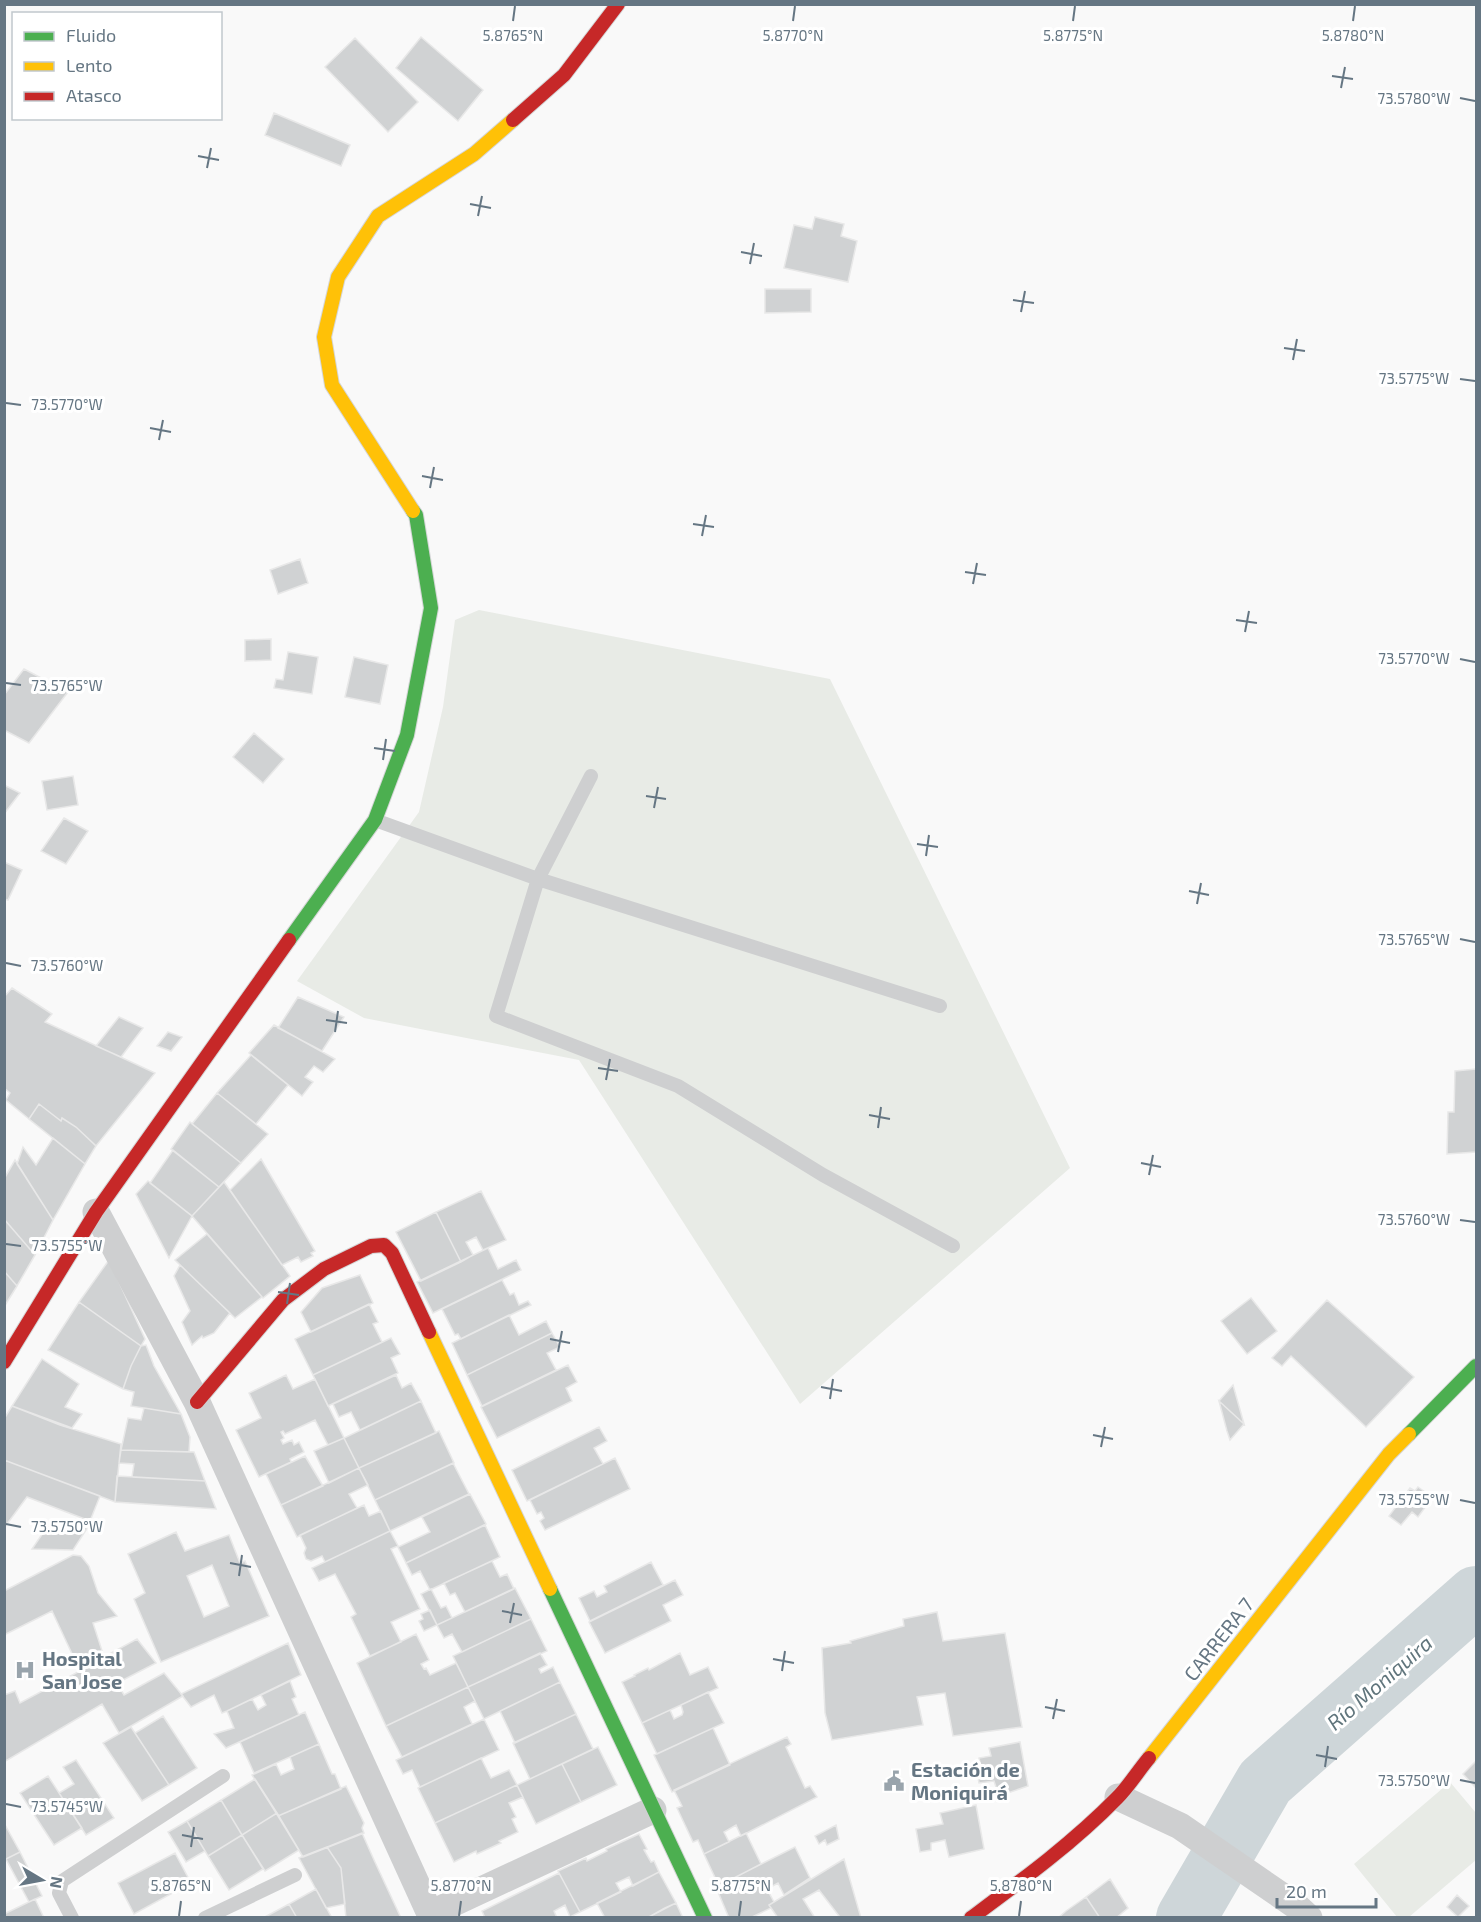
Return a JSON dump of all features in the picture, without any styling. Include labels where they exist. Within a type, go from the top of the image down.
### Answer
[{"type":"street","points":[[4,1362],[96,1212],[375,820],[407,735],[431,608],[416,515],[332,385],[324,338],[338,277],[378,216],[474,154],[564,75],[618,4]]},
{"type":"street","points":[[96,1212],[197,1402],[431,1916],[653,1810]]},
{"type":"street","points":[[197,1402],[283,1300],[324,1269],[371,1246],[384,1245],[392,1253],[705,1917]]},
{"type":"street","name":"CARRERA 7","points":[[971,1917],[993,1903],[1077,1835],[1119,1797],[1389,1454],[1476,1366]]},
{"type":"street","points":[[1119,1797],[1180,1826],[1302,1911]]},
{"type":"lane","points":[[591,776],[538,879],[496,1016],[678,1086],[823,1175],[953,1246]]},
{"type":"lane","points":[[375,820],[538,879],[940,1006]]},
{"type":"lane","points":[[72,1917],[59,1893],[62,1881],[223,1776]]},
{"type":"lane","points":[[206,1917],[295,1875]]},
{"type":"shaded area","points":[[479,610],[830,679],[1070,1168],[800,1404],[579,1060],[364,1018],[297,981],[419,812],[443,707],[455,620]]},
{"type":"shaded area","points":[[1450,1782],[1476,1813],[1476,1860],[1409,1917],[1397,1917],[1354,1864]]},
{"type":"building","points":[[421,37],[483,90],[458,121],[396,68]]},
{"type":"building","points":[[355,38],[418,102],[388,132],[325,67]]},
{"type":"building","points":[[274,113],[350,145],[341,166],[265,135]]},
{"type":"building","points":[[815,217],[844,224],[841,236],[857,241],[848,282],[784,268],[794,225],[812,229]]},
{"type":"building","points":[[765,289],[811,289],[811,312],[765,313]]},
{"type":"building","points":[[300,559],[308,583],[278,594],[270,570]]},
{"type":"building","points":[[271,639],[271,660],[245,661],[245,640]]},
{"type":"building","points":[[288,652],[318,657],[312,694],[274,688],[276,679],[283,680]]},
{"type":"building","points":[[354,657],[388,665],[380,704],[345,697]]},
{"type":"building","points":[[24,669],[68,692],[29,743],[4,730],[4,695]]},
{"type":"building","points":[[254,733],[284,759],[263,783],[233,757]]},
{"type":"building","points":[[73,776],[78,805],[47,810],[42,781]]},
{"type":"building","points":[[4,785],[20,793],[4,814]]},
{"type":"building","points":[[64,818],[88,831],[66,864],[41,851]]},
{"type":"building","points":[[4,862],[22,870],[8,900],[4,899]]},
{"type":"building","points":[[12,988],[52,1014],[45,1022],[155,1073],[96,1146],[76,1127],[62,1118],[61,1121],[39,1104],[29,1119],[6,1100],[10,1093],[4,1088],[4,997]]},
{"type":"building","points":[[298,997],[344,1017],[322,1051],[278,1028]]},
{"type":"building","points":[[119,1017],[143,1028],[121,1057],[96,1046]]},
{"type":"building","points":[[274,1025],[335,1059],[323,1072],[314,1066],[305,1077],[313,1082],[302,1096],[249,1053]]},
{"type":"building","points":[[168,1032],[182,1037],[171,1051],[157,1046]]},
{"type":"building","points":[[251,1055],[288,1085],[256,1124],[217,1093]]},
{"type":"building","points":[[1476,1069],[1476,1152],[1447,1154],[1448,1112],[1454,1112],[1455,1071]]},
{"type":"building","points":[[217,1093],[268,1134],[241,1163],[192,1124]]},
{"type":"building","points":[[39,1104],[61,1121],[62,1118],[76,1127],[96,1146],[85,1164],[29,1119]]},
{"type":"building","points":[[190,1122],[241,1163],[219,1187],[171,1149]]},
{"type":"building","points":[[53,1138],[85,1164],[53,1220],[17,1164],[23,1147],[36,1165]]},
{"type":"building","points":[[173,1150],[219,1187],[192,1216],[150,1183]]},
{"type":"building","points":[[261,1159],[315,1251],[311,1253],[313,1256],[301,1262],[298,1257],[282,1265],[230,1190]]},
{"type":"building","points":[[15,1160],[53,1220],[35,1255],[4,1219],[4,1179]]},
{"type":"building","points":[[148,1181],[192,1216],[169,1258],[136,1194]]},
{"type":"building","points":[[224,1182],[290,1276],[263,1298],[192,1216]]},
{"type":"building","points":[[481,1191],[506,1240],[483,1250],[476,1237],[466,1242],[473,1255],[461,1262],[436,1212]]},
{"type":"building","points":[[436,1212],[461,1262],[421,1281],[396,1232]]},
{"type":"building","points":[[4,1219],[35,1255],[17,1286],[4,1271]]},
{"type":"building","points":[[207,1234],[262,1297],[235,1318],[175,1260]]},
{"type":"building","points":[[488,1248],[498,1269],[516,1260],[521,1270],[433,1313],[417,1282]]},
{"type":"building","points":[[109,1260],[145,1339],[141,1346],[79,1302]]},
{"type":"building","points":[[180,1265],[230,1313],[214,1333],[203,1338],[202,1336],[192,1345],[182,1322],[190,1311],[174,1276]]},
{"type":"building","points":[[4,1271],[17,1286],[4,1307]]},
{"type":"building","points":[[360,1275],[373,1303],[311,1332],[301,1312],[322,1288]]},
{"type":"building","points":[[502,1280],[510,1295],[514,1293],[519,1305],[528,1301],[531,1305],[461,1339],[458,1334],[455,1335],[442,1309]]},
{"type":"building","points":[[1251,1298],[1277,1331],[1247,1354],[1221,1321]]},
{"type":"building","points":[[1327,1300],[1414,1377],[1366,1427],[1291,1356],[1282,1366],[1272,1358]]},
{"type":"building","points":[[79,1302],[141,1346],[123,1389],[48,1350]]},
{"type":"building","points":[[369,1304],[378,1322],[373,1324],[382,1342],[313,1375],[295,1339]]},
{"type":"building","points":[[509,1315],[519,1335],[546,1321],[552,1333],[467,1375],[452,1343]]},
{"type":"building","points":[[552,1333],[560,1347],[547,1353],[556,1370],[482,1406],[467,1375]]},
{"type":"building","points":[[391,1338],[400,1354],[391,1358],[398,1373],[328,1406],[313,1375]]},
{"type":"building","points":[[146,1345],[154,1366],[181,1414],[131,1406],[134,1392],[123,1389],[141,1346]]},
{"type":"building","points":[[42,1359],[79,1384],[65,1407],[82,1414],[72,1428],[12,1406]]},
{"type":"building","points":[[568,1365],[577,1382],[566,1388],[572,1401],[497,1438],[481,1407]]},
{"type":"building","points":[[286,1375],[293,1389],[315,1379],[344,1438],[328,1445],[315,1420],[285,1434],[283,1431],[281,1432],[284,1438],[281,1440],[283,1444],[292,1440],[294,1445],[299,1442],[304,1452],[290,1459],[291,1462],[259,1477],[236,1430],[261,1418],[249,1393]]},
{"type":"building","points":[[396,1375],[402,1388],[411,1383],[421,1401],[360,1430],[351,1412],[339,1417],[333,1404]]},
{"type":"building","points":[[1233,1385],[1244,1424],[1219,1401]]},
{"type":"building","points":[[421,1401],[436,1433],[359,1468],[344,1438]]},
{"type":"building","points":[[1219,1401],[1244,1424],[1230,1440],[1227,1431]]},
{"type":"building","points":[[12,1406],[60,1425],[121,1444],[115,1502],[4,1460],[4,1419]]},
{"type":"building","points":[[144,1408],[181,1414],[190,1437],[189,1452],[121,1450],[128,1418],[141,1420]]},
{"type":"building","points":[[599,1427],[607,1441],[594,1448],[603,1464],[527,1501],[512,1470]]},
{"type":"building","points":[[439,1431],[454,1463],[375,1500],[359,1468]]},
{"type":"building","points":[[344,1438],[359,1468],[329,1483],[314,1451]]},
{"type":"building","points":[[121,1450],[194,1452],[205,1481],[132,1477],[134,1464],[119,1463]]},
{"type":"building","points":[[305,1456],[323,1486],[281,1505],[266,1474]]},
{"type":"building","points":[[615,1458],[630,1489],[545,1530],[540,1521],[544,1518],[541,1512],[537,1514],[530,1500]]},
{"type":"building","points":[[4,1460],[100,1496],[90,1521],[27,1497],[4,1528]]},
{"type":"building","points":[[453,1463],[469,1494],[390,1531],[375,1500]]},
{"type":"building","points":[[359,1468],[368,1485],[349,1494],[357,1508],[297,1537],[281,1505]]},
{"type":"building","points":[[117,1476],[205,1481],[216,1509],[115,1502]]},
{"type":"building","points":[[1418,1487],[1425,1492],[1421,1496],[1429,1502],[1418,1517],[1412,1512],[1401,1525],[1389,1516],[1410,1488],[1415,1491]]},
{"type":"building","points":[[470,1494],[486,1524],[406,1563],[398,1547],[430,1532],[422,1517]]},
{"type":"building","points":[[364,1505],[369,1516],[381,1511],[390,1531],[325,1562],[322,1556],[311,1561],[306,1559],[304,1553],[306,1548],[300,1535]]},
{"type":"building","points":[[485,1525],[500,1557],[430,1590],[420,1571],[412,1575],[406,1563]]},
{"type":"building","points":[[47,1527],[88,1527],[73,1550],[32,1549]]},
{"type":"building","points":[[390,1531],[398,1546],[391,1549],[420,1609],[391,1622],[401,1642],[370,1656],[351,1617],[356,1614],[335,1574],[319,1581],[312,1568]]},
{"type":"building","points":[[176,1532],[185,1551],[229,1535],[240,1563],[245,1561],[269,1616],[161,1662],[134,1599],[145,1593],[128,1554]],"holes":[[[212,1565],[229,1606],[204,1617],[187,1576]]]},
{"type":"building","points":[[73,1555],[81,1556],[89,1566],[98,1593],[117,1616],[93,1623],[104,1657],[137,1639],[156,1663],[117,1683],[124,1695],[164,1673],[183,1696],[119,1733],[102,1704],[4,1762],[4,1695],[15,1691],[20,1703],[80,1671],[52,1611],[4,1635],[4,1591]]},
{"type":"building","points":[[492,1561],[500,1577],[507,1574],[514,1589],[465,1612],[455,1593],[450,1595],[444,1583]]},
{"type":"building","points":[[651,1562],[663,1585],[590,1621],[579,1598],[594,1591],[597,1597],[607,1592],[604,1586]]},
{"type":"building","points":[[675,1580],[683,1595],[663,1605],[671,1621],[605,1653],[589,1622]]},
{"type":"building","points":[[515,1588],[531,1619],[462,1652],[452,1634],[444,1638],[437,1625]]},
{"type":"building","points":[[431,1589],[441,1608],[446,1606],[452,1618],[437,1625],[421,1594]]},
{"type":"building","points":[[430,1610],[437,1625],[424,1631],[419,1621],[423,1619],[421,1614]]},
{"type":"building","points":[[937,1612],[943,1641],[1005,1633],[1022,1727],[953,1736],[945,1693],[917,1697],[923,1725],[832,1740],[825,1713],[822,1648],[851,1643],[850,1641],[904,1626],[903,1619]]},
{"type":"building","points":[[531,1619],[547,1651],[468,1687],[453,1656]]},
{"type":"building","points":[[416,1634],[429,1660],[421,1664],[424,1669],[426,1668],[430,1675],[456,1663],[468,1687],[386,1726],[357,1663]]},
{"type":"building","points":[[288,1643],[301,1675],[227,1711],[222,1713],[214,1695],[191,1707],[181,1694]]},
{"type":"building","points":[[540,1653],[547,1665],[539,1669],[541,1673],[553,1667],[560,1682],[484,1719],[468,1687]]},
{"type":"building","points":[[680,1653],[690,1675],[708,1667],[718,1688],[642,1723],[622,1682]]},
{"type":"building","points":[[290,1681],[296,1697],[292,1699],[299,1715],[226,1748],[214,1734],[234,1728],[227,1711],[252,1699],[258,1710],[266,1705],[261,1695]]},
{"type":"building","points":[[560,1682],[576,1714],[515,1743],[500,1711]]},
{"type":"building","points":[[468,1687],[475,1701],[464,1707],[472,1724],[402,1757],[386,1726]]},
{"type":"building","points":[[708,1692],[724,1723],[657,1754],[642,1723],[670,1710],[674,1719],[682,1715],[681,1705]]},
{"type":"building","points":[[305,1712],[319,1744],[254,1773],[240,1742]]},
{"type":"building","points":[[576,1714],[593,1749],[530,1779],[513,1743]]},
{"type":"building","points":[[163,1716],[197,1768],[169,1785],[135,1733]]},
{"type":"building","points":[[484,1719],[499,1750],[420,1787],[412,1770],[403,1774],[396,1760]]},
{"type":"building","points":[[131,1727],[169,1785],[142,1801],[103,1743]]},
{"type":"building","points":[[713,1728],[730,1765],[672,1792],[654,1755]]},
{"type":"building","points":[[787,1737],[791,1744],[786,1747],[805,1788],[810,1786],[817,1797],[741,1836],[736,1825],[724,1832],[729,1842],[704,1854],[698,1840],[693,1842],[677,1808],[682,1806],[674,1790]]},
{"type":"building","points":[[1020,1742],[1028,1786],[999,1796],[994,1781],[979,1783],[977,1772],[982,1772],[979,1758],[991,1756],[989,1748]]},
{"type":"building","points":[[319,1744],[341,1789],[278,1816],[252,1775],[276,1764],[281,1775],[294,1769],[290,1757]]},
{"type":"building","points":[[598,1747],[617,1785],[581,1802],[562,1764]]},
{"type":"building","points":[[481,1758],[491,1778],[509,1770],[517,1785],[435,1823],[418,1788]]},
{"type":"building","points":[[76,1760],[114,1818],[86,1835],[59,1793],[74,1784],[63,1767]]},
{"type":"building","points":[[1476,1761],[1476,1788],[1463,1774]]},
{"type":"building","points":[[562,1764],[581,1802],[536,1824],[517,1785]]},
{"type":"building","points":[[48,1776],[82,1828],[54,1845],[20,1793]]},
{"type":"building","points":[[255,1779],[277,1813],[242,1835],[221,1800]]},
{"type":"building","points":[[517,1785],[523,1797],[509,1803],[516,1817],[512,1819],[518,1832],[499,1841],[501,1843],[477,1854],[476,1851],[454,1862],[435,1823]]},
{"type":"building","points":[[346,1786],[364,1823],[362,1828],[364,1833],[303,1857],[278,1816]]},
{"type":"building","points":[[221,1800],[242,1835],[208,1856],[187,1821]]},
{"type":"building","points":[[976,1805],[984,1849],[949,1857],[945,1840],[931,1843],[931,1850],[920,1852],[916,1829],[943,1824],[940,1813]]},
{"type":"building","points":[[277,1813],[299,1850],[265,1871],[242,1835]]},
{"type":"building","points":[[187,1821],[205,1851],[186,1862],[168,1832]]},
{"type":"building","points":[[4,1823],[20,1852],[4,1860]]},
{"type":"building","points":[[836,1825],[839,1839],[827,1845],[825,1840],[819,1844],[815,1836]]},
{"type":"building","points":[[362,1833],[401,1918],[346,1918],[341,1868],[327,1847]]},
{"type":"building","points":[[746,1833],[761,1864],[719,1886],[704,1854]]},
{"type":"building","points":[[639,1834],[647,1849],[644,1850],[651,1862],[654,1861],[659,1872],[633,1886],[629,1877],[616,1883],[621,1892],[580,1912],[558,1871],[586,1858],[587,1861],[607,1851],[606,1849]]},
{"type":"building","points":[[242,1835],[263,1869],[229,1890],[208,1856]]},
{"type":"building","points":[[327,1847],[341,1868],[345,1904],[326,1908],[299,1858]]},
{"type":"building","points":[[795,1847],[810,1878],[784,1895],[778,1883],[767,1889],[774,1902],[769,1905],[771,1908],[750,1918],[729,1918],[716,1887]]},
{"type":"building","points":[[20,1852],[42,1896],[29,1902],[6,1859]]},
{"type":"building","points":[[175,1853],[191,1883],[134,1914],[118,1883]]},
{"type":"building","points":[[844,1859],[861,1918],[837,1918],[839,1916],[819,1890],[803,1899],[815,1918],[778,1918],[769,1905]]},
{"type":"building","points":[[659,1872],[676,1903],[647,1918],[605,1918],[597,1903]]},
{"type":"building","points":[[559,1873],[580,1912],[570,1917],[565,1905],[554,1911],[557,1918],[485,1918],[482,1911]]},
{"type":"building","points":[[1110,1879],[1128,1908],[1116,1918],[1100,1918],[1086,1897]]},
{"type":"building","points":[[316,1889],[332,1918],[297,1918],[289,1904]]},
{"type":"building","points":[[1457,1895],[1469,1906],[1458,1917],[1447,1907]]},
{"type":"building","points":[[1086,1897],[1100,1918],[1058,1918],[1066,1911]]},
{"type":"building","points":[[35,1899],[44,1918],[4,1918],[4,1914]]},
{"type":"building","points":[[676,1903],[683,1918],[647,1918],[665,1908]]},
{"type":"building","points":[[289,1904],[297,1918],[263,1918]]},
{"type":"waterway","name":"Río Moniquira","points":[[1186,1918],[1265,1782],[1476,1596]]},
{"type":"traffic: fast","points":[[289,940],[375,820],[407,735],[431,608],[416,515],[413,511]]},
{"type":"traffic: fast","points":[[1409,1434],[1476,1366]]},
{"type":"traffic: fast","points":[[550,1589],[705,1918]]},
{"type":"traffic: slow","points":[[413,511],[332,385],[324,337],[338,277],[378,216],[474,154],[513,120]]},
{"type":"traffic: slow","points":[[429,1332],[550,1589]]},
{"type":"traffic: slow","points":[[1149,1758],[1389,1454],[1409,1434]]},
{"type":"traffic: jam","points":[[513,120],[564,75],[618,4]]},
{"type":"traffic: jam","points":[[4,1362],[96,1212],[289,940]]},
{"type":"traffic: jam","points":[[197,1402],[283,1300],[324,1269],[371,1246],[384,1245],[392,1253],[429,1332]]},
{"type":"traffic: jam","points":[[971,1918],[1083,1831],[1121,1793],[1149,1758]]},
{"type":"place","name":"Hospital San Jose","points":[[25,1670]]},
{"type":"place","name":"Estación de Moniquirá","points":[[894,1781]]}]
